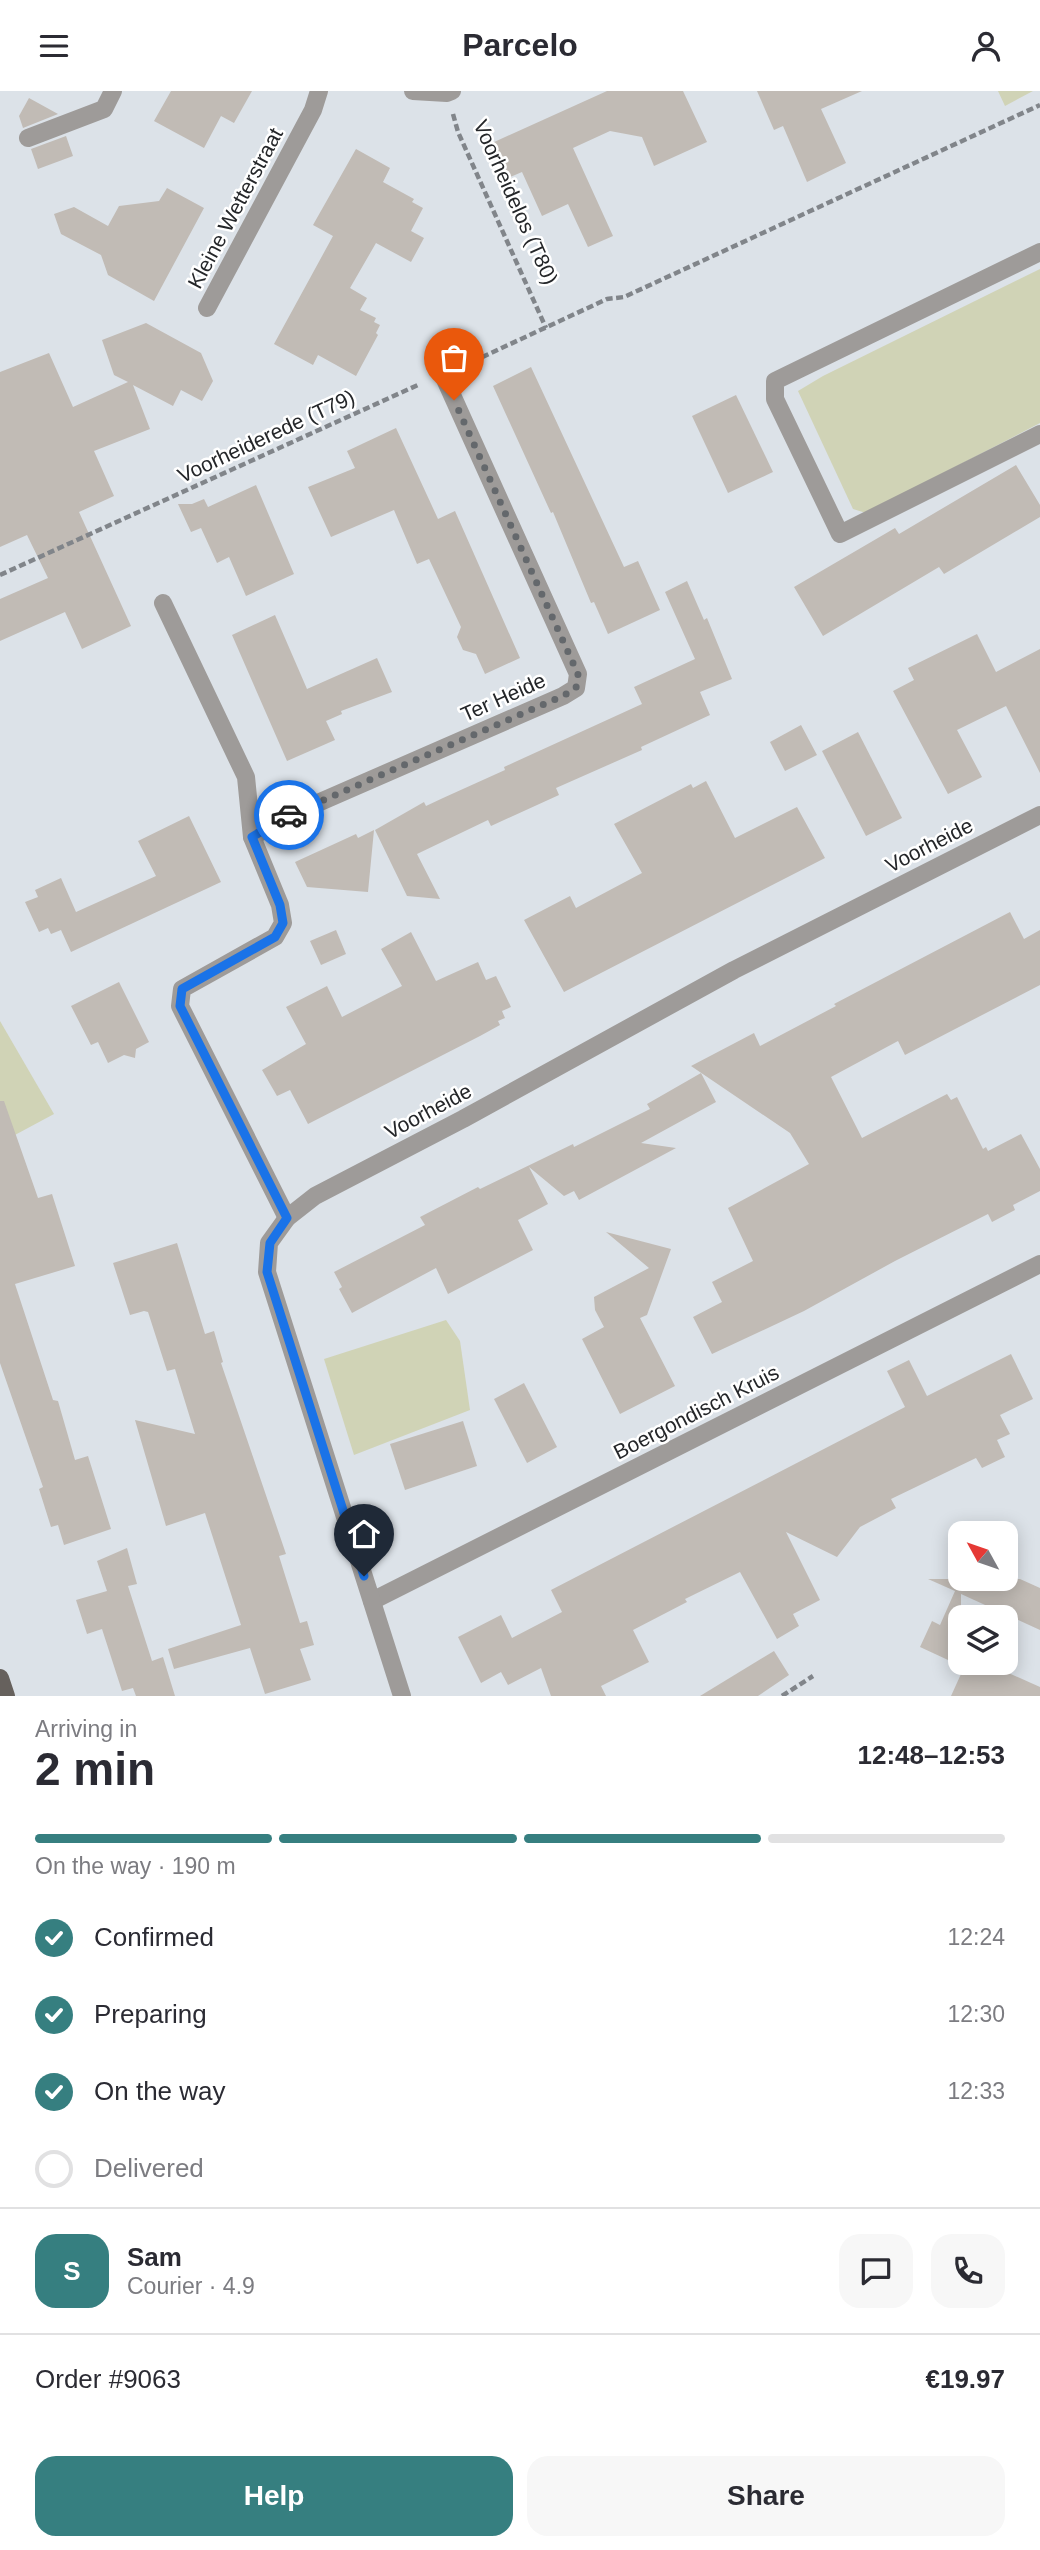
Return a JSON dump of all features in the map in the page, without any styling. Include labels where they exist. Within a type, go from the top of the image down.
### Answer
[{"type":"main road","points":[[0,1678],[6,1696]]},
{"type":"street","points":[[28,138],[104,109],[113,91]]},
{"type":"street","name":"Kleine Wetterstraat","points":[[207,307],[313,110],[319,91]]},
{"type":"street","points":[[413,91],[450,92]]},
{"type":"street","points":[[1040,251],[775,381],[775,399],[840,534],[1040,434]]},
{"type":"street","name":"Ter Heide","points":[[252,837],[288,816],[576,688],[578,674],[443,375]]},
{"type":"street","points":[[163,603],[246,776],[252,837],[280,905],[283,923],[275,937],[182,989],[180,1006],[287,1218]]},
{"type":"street","name":"Voorheide","points":[[402,1696],[267,1272],[270,1243],[287,1218],[315,1196],[463,1119],[734,970],[1040,815]]},
{"type":"street","name":"Boergondisch Kruis","points":[[372,1601],[1040,1263]]},
{"type":"path","name":"Voorheidelos (T80)","points":[[450,92],[458,132],[546,328]]},
{"type":"path","name":"Voorheiderede (T79)","points":[[0,575],[607,299],[624,297],[1040,106]]},
{"type":"path","points":[[782,1696],[814,1676]]},
{"type":"green space","points":[[998,91],[1033,91],[1005,106]]},
{"type":"green space","points":[[1040,269],[1040,423],[866,513],[853,509],[798,391],[823,376]]},
{"type":"green space","points":[[0,1021],[54,1114],[0,1143]]},
{"type":"green space","points":[[446,1320],[460,1341],[470,1410],[354,1455],[324,1359]]},
{"type":"building","points":[[171,91],[252,91],[234,123],[221,116],[204,148],[154,121]]},
{"type":"building","points":[[607,91],[683,91],[707,142],[654,166],[642,137],[610,131],[573,148],[613,236],[588,247],[568,204],[542,216],[522,172],[508,178],[492,143]]},
{"type":"building","points":[[757,91],[862,91],[821,109],[846,163],[807,182],[783,126],[774,130]]},
{"type":"building","points":[[29,98],[58,114],[23,128],[19,116]]},
{"type":"building","points":[[66,136],[73,156],[38,169],[31,149]]},
{"type":"building","points":[[356,149],[390,168],[383,182],[414,199],[412,202],[423,208],[411,231],[424,238],[411,262],[376,243],[350,288],[367,298],[360,310],[376,318],[374,322],[380,325],[376,333],[378,335],[356,376],[318,355],[313,365],[274,344],[333,236],[313,225]]},
{"type":"building","points":[[167,188],[204,208],[154,301],[108,275],[101,255],[61,234],[54,214],[74,207],[108,226],[119,206],[159,201]]},
{"type":"building","points":[[146,323],[201,353],[213,381],[202,401],[181,390],[173,406],[133,385],[150,429],[94,451],[114,496],[79,512],[131,626],[82,649],[65,612],[0,641],[0,599],[48,578],[27,535],[0,547],[0,372],[49,353],[73,407],[128,382],[114,375],[102,340]]},
{"type":"building","points":[[531,367],[624,567],[638,561],[660,610],[608,634],[594,602],[591,603],[553,512],[551,513],[493,386]]},
{"type":"building","points":[[736,395],[773,472],[728,493],[692,416]]},
{"type":"building","points":[[396,428],[438,519],[455,511],[520,658],[485,674],[476,654],[463,650],[457,637],[461,627],[429,559],[417,564],[394,510],[331,537],[308,487],[355,468],[347,451]]},
{"type":"building","points":[[1016,465],[1040,505],[1040,517],[944,574],[939,567],[823,636],[794,587],[895,528],[899,534]]},
{"type":"building","points":[[256,485],[294,574],[246,596],[229,557],[217,563],[201,528],[191,532],[178,504],[192,504],[204,499],[208,507]]},
{"type":"building","points":[[687,581],[704,620],[707,618],[732,679],[700,692],[710,715],[641,747],[642,750],[556,788],[559,795],[491,826],[488,820],[417,854],[440,899],[407,896],[375,830],[424,802],[426,806],[642,704],[634,687],[695,659],[665,592]]},
{"type":"building","points":[[275,615],[307,689],[377,658],[392,692],[341,711],[342,714],[326,721],[335,740],[287,761],[232,635]]},
{"type":"building","points":[[977,634],[996,672],[1040,649],[1040,773],[1006,706],[957,730],[982,777],[948,794],[893,691],[914,680],[908,668]]},
{"type":"building","points":[[801,725],[817,755],[785,771],[770,742]]},
{"type":"building","points":[[858,732],[902,818],[866,836],[822,751]]},
{"type":"building","points":[[706,781],[735,838],[797,807],[825,858],[564,992],[524,920],[570,896],[576,908],[642,873],[614,824],[691,784],[693,788]]},
{"type":"building","points":[[189,816],[221,882],[71,952],[61,930],[51,934],[48,928],[39,932],[25,902],[38,897],[35,890],[61,878],[76,912],[156,876],[138,841]]},
{"type":"building","points":[[374,830],[368,892],[307,887],[295,862],[356,834],[358,838]]},
{"type":"building","points":[[1010,912],[1024,939],[1040,930],[1040,985],[905,1055],[898,1041],[831,1077],[862,1138],[947,1094],[951,1100],[957,1097],[983,1149],[986,1147],[988,1151],[1021,1134],[1040,1169],[1040,1191],[1013,1205],[1015,1210],[992,1222],[988,1214],[804,1311],[712,1354],[693,1317],[722,1302],[712,1282],[753,1261],[728,1208],[809,1164],[790,1133],[691,1066],[754,1033],[760,1046]]},
{"type":"building","points":[[336,930],[346,954],[321,965],[310,941]]},
{"type":"building","points":[[411,932],[436,981],[478,962],[486,980],[496,976],[511,1007],[502,1011],[505,1018],[498,1021],[500,1025],[308,1124],[290,1090],[277,1096],[262,1070],[306,1044],[286,1007],[327,986],[342,1017],[402,986],[381,949]]},
{"type":"building","points":[[119,982],[149,1042],[136,1049],[135,1058],[124,1055],[108,1063],[98,1042],[91,1045],[71,1006]]},
{"type":"building","points":[[701,1073],[716,1102],[641,1143],[676,1148],[579,1200],[574,1191],[564,1196],[529,1167],[548,1204],[518,1220],[533,1250],[448,1294],[436,1268],[352,1313],[339,1289],[342,1287],[334,1272],[425,1225],[420,1217],[478,1187],[480,1189],[573,1144],[574,1147],[650,1109],[647,1104]]},
{"type":"building","points":[[0,1101],[4,1101],[38,1198],[52,1194],[75,1266],[15,1284],[53,1400],[58,1401],[75,1460],[88,1456],[111,1529],[64,1545],[58,1525],[51,1527],[39,1489],[43,1487],[0,1363]]},
{"type":"building","points":[[606,1232],[671,1249],[647,1315],[640,1318],[675,1386],[620,1414],[582,1339],[604,1327],[595,1310],[594,1297],[649,1268]]},
{"type":"building","points":[[177,1243],[205,1334],[214,1331],[223,1362],[221,1363],[286,1554],[279,1556],[300,1623],[307,1621],[314,1645],[300,1649],[311,1680],[265,1694],[250,1648],[174,1669],[168,1649],[241,1625],[205,1513],[166,1526],[135,1420],[195,1434],[175,1369],[167,1371],[148,1312],[130,1315],[113,1263]]},
{"type":"building","points":[[1011,1354],[1033,1399],[1000,1415],[1010,1434],[997,1440],[1005,1457],[982,1468],[976,1458],[891,1499],[896,1508],[860,1527],[837,1557],[786,1532],[820,1600],[793,1614],[799,1626],[777,1639],[740,1572],[685,1599],[687,1602],[633,1630],[649,1662],[601,1686],[606,1696],[551,1696],[541,1668],[508,1685],[501,1672],[481,1683],[458,1637],[501,1615],[512,1638],[562,1612],[551,1590],[905,1407],[887,1371],[909,1360],[927,1396]]},
{"type":"building","points":[[524,1383],[557,1447],[527,1463],[494,1399]]},
{"type":"building","points":[[463,1421],[477,1466],[405,1490],[390,1444]]},
{"type":"building","points":[[127,1548],[137,1584],[128,1586],[152,1661],[163,1657],[175,1696],[136,1696],[133,1688],[122,1691],[102,1629],[87,1634],[76,1600],[107,1591],[97,1561]]},
{"type":"building","points":[[928,1579],[948,1579],[948,1588]]},
{"type":"building","points":[[1020,1579],[1040,1588],[1040,1630],[1018,1620],[1018,1605],[985,1605],[961,1594],[961,1605],[949,1605],[955,1591],[1018,1591]]},
{"type":"building","points":[[948,1607],[948,1660],[920,1647],[932,1621],[940,1625]]},
{"type":"building","points":[[774,1651],[789,1675],[758,1696],[700,1696]]},
{"type":"building","points":[[961,1675],[1013,1675],[1040,1687],[1040,1696],[951,1696]]},
{"type":"way so far","points":[[289,815],[576,688],[578,674],[454,400]]},
{"type":"route","points":[[289,815],[252,837],[280,905],[283,923],[275,937],[182,989],[180,1006],[287,1218],[270,1243],[267,1272],[364,1576]]}]
